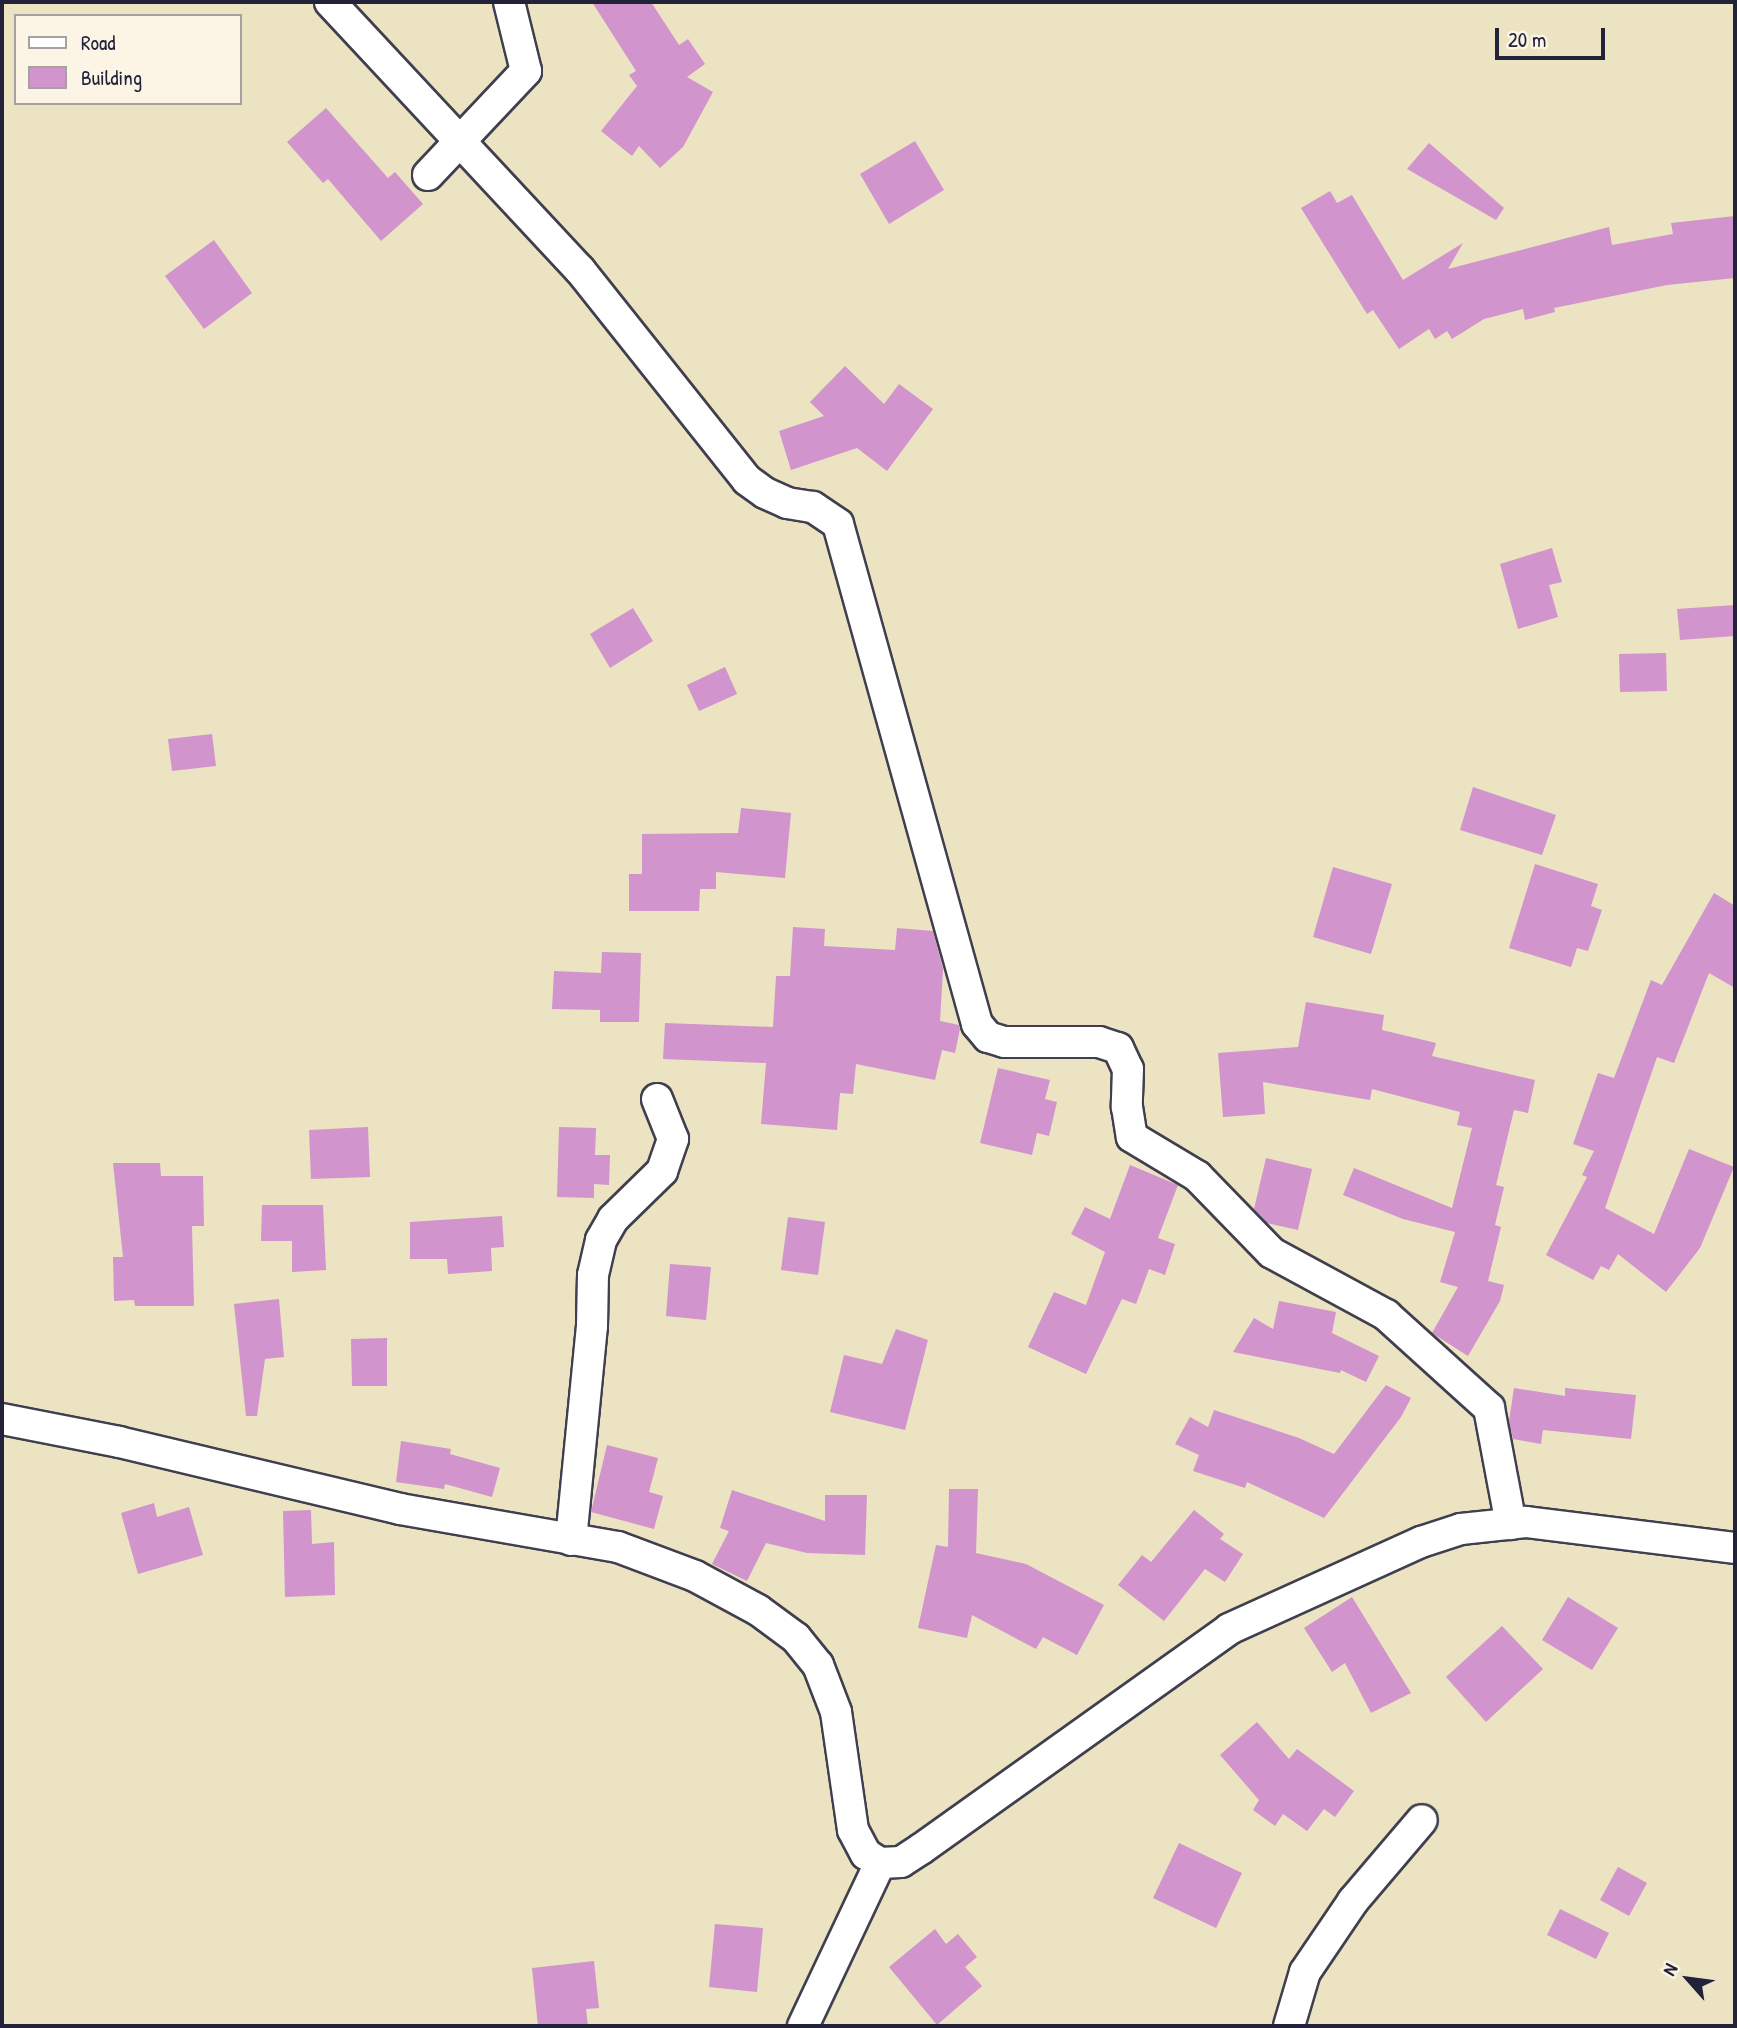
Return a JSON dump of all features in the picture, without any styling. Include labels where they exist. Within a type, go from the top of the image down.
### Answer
[{"type":"street","points":[[330,2],[580,270],[747,480],[765,493],[788,503],[813,508],[838,524],[977,1024],[988,1037],[1004,1042],[1099,1042],[1118,1048],[1128,1069],[1127,1107],[1132,1137],[1197,1176],[1272,1253],[1386,1315],[1489,1408],[1511,1524]]},
{"type":"street","points":[[428,175],[526,71],[509,2]]},
{"type":"street","points":[[571,1540],[592,1326],[593,1275],[601,1240],[613,1219],[662,1171],[666,1160],[673,1139],[657,1098]]},
{"type":"street","points":[[2,1419],[119,1443],[400,1509],[618,1547],[657,1559],[758,1610],[796,1638],[818,1665],[836,1712],[853,1830],[866,1854],[880,1863],[901,1861],[921,1849],[1229,1629],[1421,1542],[1461,1529],[1526,1522],[1735,1548]]},
{"type":"street","points":[[1289,2026],[1305,1972],[1353,1901],[1422,1820]]},
{"type":"street","points":[[803,2026],[880,1863]]},
{"type":"building","points":[[592,2],[651,2],[679,45],[688,39],[705,64],[687,77],[713,92],[683,147],[660,168],[639,146],[632,156],[601,131],[637,86],[629,75],[636,71]]},
{"type":"building","points":[[326,108],[388,178],[395,172],[423,204],[381,241],[328,179],[323,183],[287,142]]},
{"type":"building","points":[[915,141],[944,190],[889,224],[860,174]]},
{"type":"building","points":[[1429,143],[1504,208],[1496,220],[1407,169]]},
{"type":"building","points":[[1330,191],[1337,203],[1352,195],[1403,280],[1463,243],[1448,269],[1609,227],[1612,245],[1673,234],[1671,223],[1735,216],[1735,278],[1667,285],[1554,308],[1555,312],[1525,320],[1523,309],[1484,319],[1452,339],[1447,331],[1435,339],[1429,329],[1399,349],[1373,310],[1367,314],[1301,208]]},
{"type":"building","points":[[214,240],[252,293],[204,329],[165,276]]},
{"type":"building","points":[[845,366],[884,404],[899,384],[933,409],[887,471],[857,448],[791,470],[779,431],[824,416],[810,402]]},
{"type":"building","points":[[1552,548],[1562,582],[1549,585],[1558,617],[1518,629],[1500,564]]},
{"type":"building","points":[[1735,605],[1735,636],[1680,640],[1677,609]]},
{"type":"building","points":[[633,608],[653,641],[610,668],[590,634]]},
{"type":"building","points":[[1666,653],[1667,691],[1620,692],[1619,654]]},
{"type":"building","points":[[725,667],[737,694],[699,711],[687,685]]},
{"type":"building","points":[[212,734],[216,766],[172,771],[168,739]]},
{"type":"building","points":[[1473,787],[1556,815],[1542,855],[1460,830]]},
{"type":"building","points":[[741,808],[791,813],[785,878],[716,872],[716,889],[700,889],[699,911],[629,911],[629,874],[642,874],[642,834],[738,833]]},
{"type":"building","points":[[1535,864],[1598,884],[1591,906],[1602,910],[1588,951],[1577,948],[1571,967],[1509,948]]},
{"type":"building","points":[[1333,867],[1392,884],[1371,954],[1313,937]]},
{"type":"building","points":[[1714,893],[1735,906],[1735,988],[1709,973],[1674,1063],[1657,1057],[1605,1208],[1654,1234],[1689,1149],[1734,1167],[1700,1248],[1666,1292],[1618,1254],[1609,1270],[1601,1266],[1593,1280],[1546,1255],[1587,1177],[1582,1175],[1594,1151],[1573,1144],[1598,1073],[1614,1078],[1651,980],[1662,985]]},
{"type":"building","points":[[793,927],[825,929],[824,946],[895,950],[897,928],[933,931],[943,969],[940,1021],[959,1025],[960,1029],[955,1053],[942,1050],[935,1080],[856,1064],[853,1094],[840,1093],[837,1130],[761,1124],[766,1063],[663,1059],[665,1023],[773,1027],[776,976],[790,976]]},
{"type":"building","points":[[602,952],[641,953],[639,1022],[600,1022],[600,1010],[552,1009],[554,971],[601,973]]},
{"type":"building","points":[[1306,1002],[1384,1015],[1382,1030],[1436,1043],[1432,1056],[1535,1080],[1528,1113],[1514,1110],[1496,1185],[1504,1187],[1495,1225],[1501,1227],[1488,1281],[1504,1285],[1500,1301],[1468,1356],[1432,1333],[1458,1287],[1440,1282],[1455,1232],[1403,1219],[1343,1195],[1354,1168],[1452,1208],[1472,1128],[1457,1125],[1460,1112],[1372,1089],[1370,1100],[1263,1082],[1265,1114],[1223,1117],[1218,1053],[1298,1047]]},
{"type":"building","points":[[998,1068],[1050,1080],[1045,1099],[1057,1102],[1049,1136],[1037,1133],[1032,1155],[980,1143]]},
{"type":"building","points":[[368,1127],[370,1177],[311,1179],[309,1130]]},
{"type":"building","points":[[559,1127],[596,1128],[595,1155],[610,1155],[609,1185],[594,1184],[594,1198],[557,1197]]},
{"type":"building","points":[[1266,1158],[1312,1169],[1298,1230],[1267,1223],[1254,1209]]},
{"type":"building","points":[[113,1163],[160,1163],[161,1176],[203,1176],[204,1226],[192,1226],[194,1306],[135,1306],[134,1300],[114,1301],[113,1257],[123,1257]]},
{"type":"building","points":[[1130,1165],[1178,1185],[1158,1238],[1175,1244],[1165,1275],[1149,1269],[1136,1304],[1122,1299],[1086,1374],[1028,1347],[1054,1292],[1086,1305],[1105,1252],[1071,1234],[1085,1207],[1110,1219]]},
{"type":"building","points":[[262,1205],[323,1205],[326,1270],[292,1272],[292,1241],[261,1241]]},
{"type":"building","points":[[502,1216],[504,1247],[491,1248],[492,1271],[448,1274],[447,1259],[410,1259],[410,1222]]},
{"type":"building","points":[[788,1217],[825,1222],[818,1275],[781,1270]]},
{"type":"building","points":[[670,1264],[711,1267],[706,1320],[666,1316]]},
{"type":"building","points":[[279,1299],[284,1357],[265,1359],[257,1416],[246,1416],[234,1304]]},
{"type":"building","points":[[1279,1301],[1336,1312],[1332,1333],[1379,1356],[1366,1382],[1341,1370],[1340,1373],[1233,1352],[1254,1318],[1273,1329]]},
{"type":"building","points":[[896,1329],[928,1340],[905,1430],[830,1412],[844,1355],[882,1364]]},
{"type":"building","points":[[387,1338],[387,1386],[352,1386],[351,1339]]},
{"type":"building","points":[[1386,1385],[1411,1398],[1401,1417],[1324,1518],[1247,1482],[1245,1488],[1193,1471],[1199,1455],[1175,1444],[1190,1417],[1208,1427],[1214,1410],[1299,1438],[1334,1454]]},
{"type":"building","points":[[1514,1388],[1565,1396],[1565,1388],[1636,1395],[1631,1439],[1543,1430],[1541,1444],[1513,1439],[1509,1421]]},
{"type":"building","points":[[401,1441],[451,1449],[450,1454],[500,1468],[492,1497],[445,1484],[444,1489],[396,1482]]},
{"type":"building","points":[[607,1445],[658,1458],[649,1492],[663,1496],[654,1529],[591,1512]]},
{"type":"building","points":[[949,1489],[978,1489],[976,1553],[1026,1564],[1104,1605],[1077,1655],[1043,1637],[1036,1649],[972,1615],[967,1638],[918,1628],[936,1545],[948,1547]]},
{"type":"building","points":[[732,1490],[825,1521],[825,1495],[867,1495],[865,1555],[807,1553],[766,1543],[747,1581],[712,1564],[729,1531],[720,1528]]},
{"type":"building","points":[[154,1503],[157,1517],[189,1507],[203,1555],[138,1574],[121,1513]]},
{"type":"building","points":[[311,1510],[312,1544],[334,1542],[335,1595],[285,1597],[283,1511]]},
{"type":"building","points":[[1194,1510],[1224,1534],[1220,1539],[1243,1554],[1225,1582],[1205,1569],[1164,1621],[1118,1585],[1142,1555],[1151,1562]]},
{"type":"building","points":[[1352,1597],[1411,1693],[1371,1713],[1345,1663],[1332,1672],[1304,1628]]},
{"type":"building","points":[[1568,1597],[1618,1628],[1592,1670],[1542,1640]]},
{"type":"building","points":[[1502,1626],[1543,1669],[1486,1722],[1446,1677]]},
{"type":"building","points":[[1257,1722],[1289,1759],[1297,1749],[1354,1791],[1335,1817],[1324,1809],[1307,1831],[1283,1814],[1275,1826],[1253,1810],[1259,1800],[1220,1755]]},
{"type":"building","points":[[1179,1843],[1242,1873],[1216,1928],[1153,1898]]},
{"type":"building","points":[[1618,1867],[1647,1883],[1629,1916],[1600,1900]]},
{"type":"building","points":[[1560,1909],[1609,1933],[1596,1959],[1547,1935]]},
{"type":"building","points":[[715,1924],[763,1928],[757,1992],[709,1987]]},
{"type":"building","points":[[935,1929],[946,1944],[958,1934],[977,1957],[965,1967],[982,1986],[937,2025],[889,1967]]},
{"type":"building","points":[[594,1961],[599,2008],[586,2009],[588,2026],[538,2026],[532,1968]]}]
